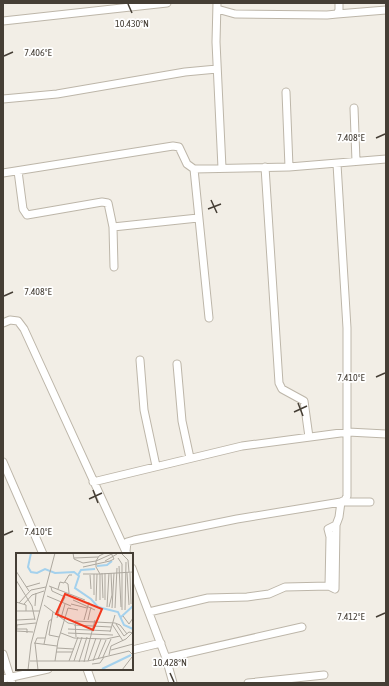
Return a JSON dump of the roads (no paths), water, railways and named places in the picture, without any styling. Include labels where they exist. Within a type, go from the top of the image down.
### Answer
[{"type":"street","points":[[3,21],[167,3]]},
{"type":"street","points":[[337,14],[339,10],[339,3]]},
{"type":"street","points":[[222,168],[217,69],[217,6],[235,14],[307,15],[386,10]]},
{"type":"street","points":[[3,99],[58,94],[185,72],[217,69]]},
{"type":"street","points":[[286,92],[289,167]]},
{"type":"street","points":[[354,108],[356,161]]},
{"type":"street","points":[[3,173],[173,146],[179,147],[187,164],[194,169],[265,166],[335,166],[356,161],[386,159]]},
{"type":"street","points":[[265,166],[279,382],[282,388],[304,401],[310,437]]},
{"type":"street","points":[[149,612],[208,598],[246,597],[269,594],[285,587],[329,586],[330,537],[328,528],[336,525],[339,517],[341,502],[345,500],[347,496],[348,432],[347,328],[335,166]]},
{"type":"street","points":[[194,169],[209,318]]},
{"type":"street","points":[[18,171],[23,209],[27,215],[106,202],[108,203],[113,227],[114,267]]},
{"type":"street","points":[[113,227],[198,218]]},
{"type":"street","points":[[3,323],[10,320],[18,321],[24,329],[126,553]]},
{"type":"street","points":[[140,360],[144,410],[156,466]]},
{"type":"street","points":[[177,364],[182,421],[190,458]]},
{"type":"street","points":[[94,482],[242,446],[348,432],[386,434]]},
{"type":"street","points":[[3,462],[43,553]]},
{"type":"street","points":[[126,553],[127,542],[134,540],[238,519],[341,502],[370,502]]},
{"type":"street","points":[[133,571],[161,643],[173,683]]},
{"type":"street","points":[[166,658],[302,628]]},
{"type":"street","points":[[133,650],[161,643]]},
{"type":"street","points":[[3,654],[8,680],[44,670]]},
{"type":"street","points":[[87,670],[92,683]]},
{"type":"street","points":[[248,683],[324,675]]}]
